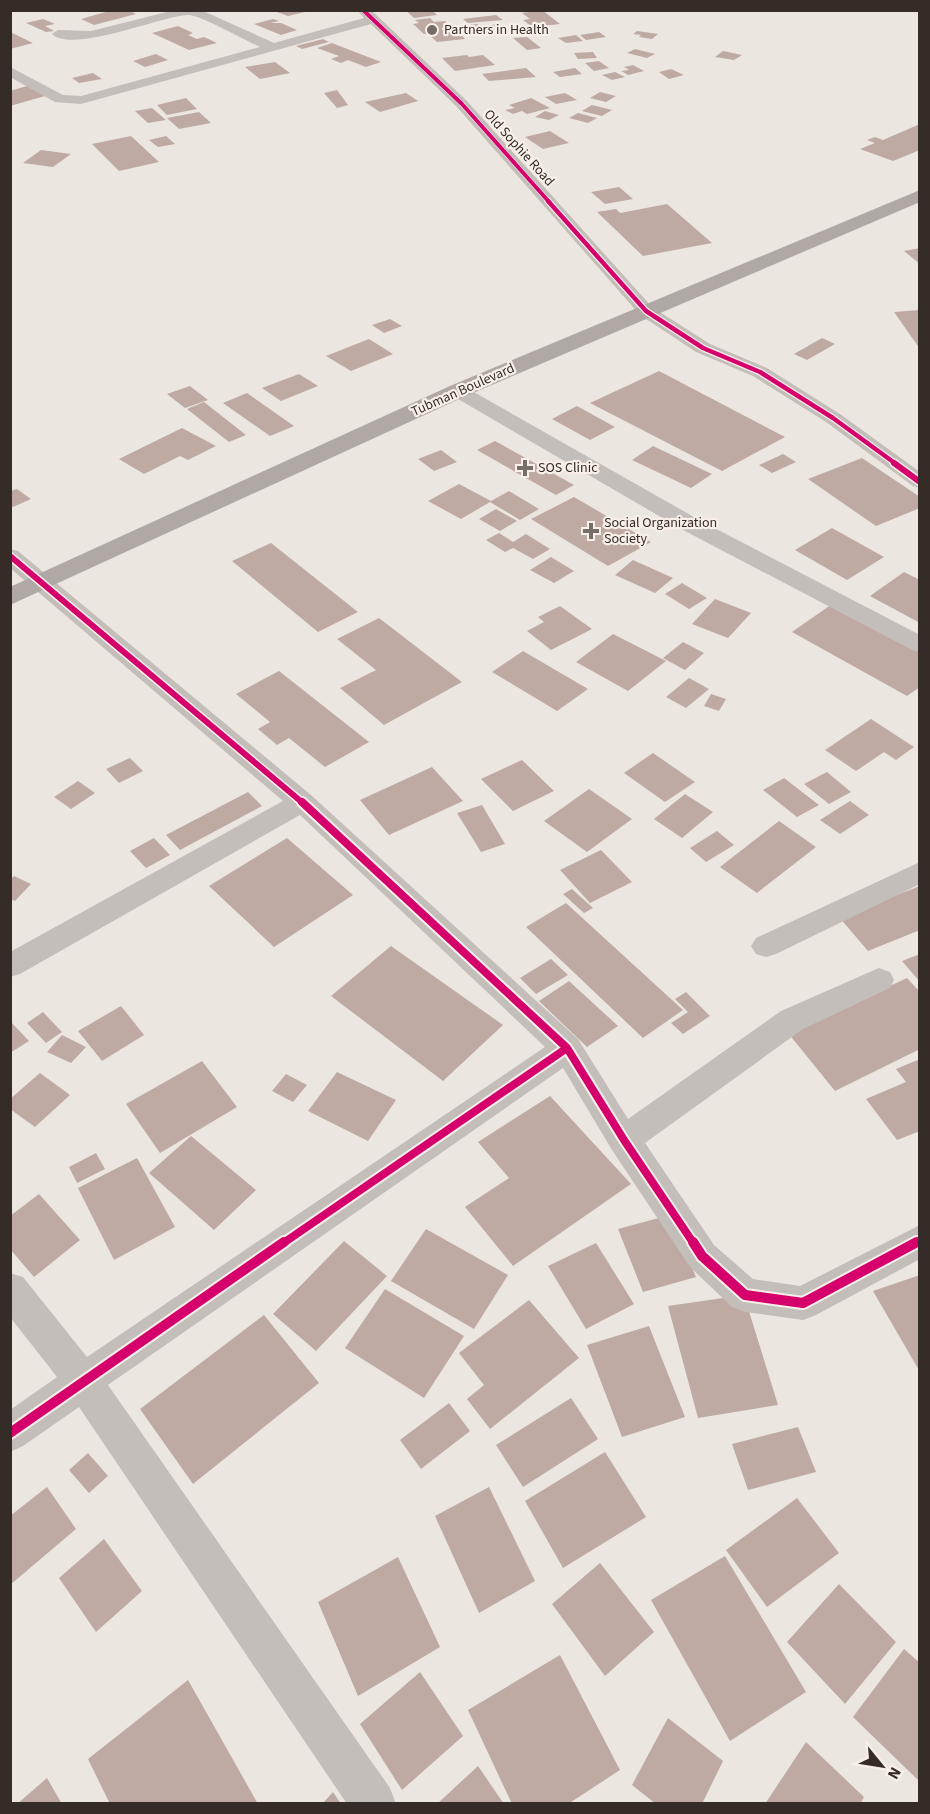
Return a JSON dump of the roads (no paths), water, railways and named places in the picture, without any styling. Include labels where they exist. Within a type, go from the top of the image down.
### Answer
[{"type":"highway","name":"Tubman Boulevard","points":[[10,597],[458,391],[920,195]]},
{"type":"street","points":[[58,34],[91,35],[191,11],[272,47]]},
{"type":"street","points":[[10,71],[60,99],[81,100],[272,47],[368,15]]},
{"type":"street","name":"Old Sophie Road","points":[[368,15],[462,104],[646,311],[703,348],[760,372],[833,418],[920,482]]},
{"type":"street","points":[[458,391],[693,526],[920,645]]},
{"type":"street","points":[[10,556],[302,802],[567,1048],[624,1140],[702,1256],[745,1295],[803,1303],[920,1241]]},
{"type":"street","points":[[10,966],[302,802]]},
{"type":"street","points":[[766,946],[920,872]]},
{"type":"street","points":[[624,1140],[792,1020],[879,980]]},
{"type":"street","points":[[10,1433],[567,1048]]},
{"type":"street","points":[[10,1289],[83,1381],[374,1803]]},
{"type":"place","name":"Partners in Health","points":[[432,30]]},
{"type":"place","name":"SOS Clinic","points":[[525,468]]},
{"type":"place","name":"Social Organization Society","points":[[591,531]]}]
